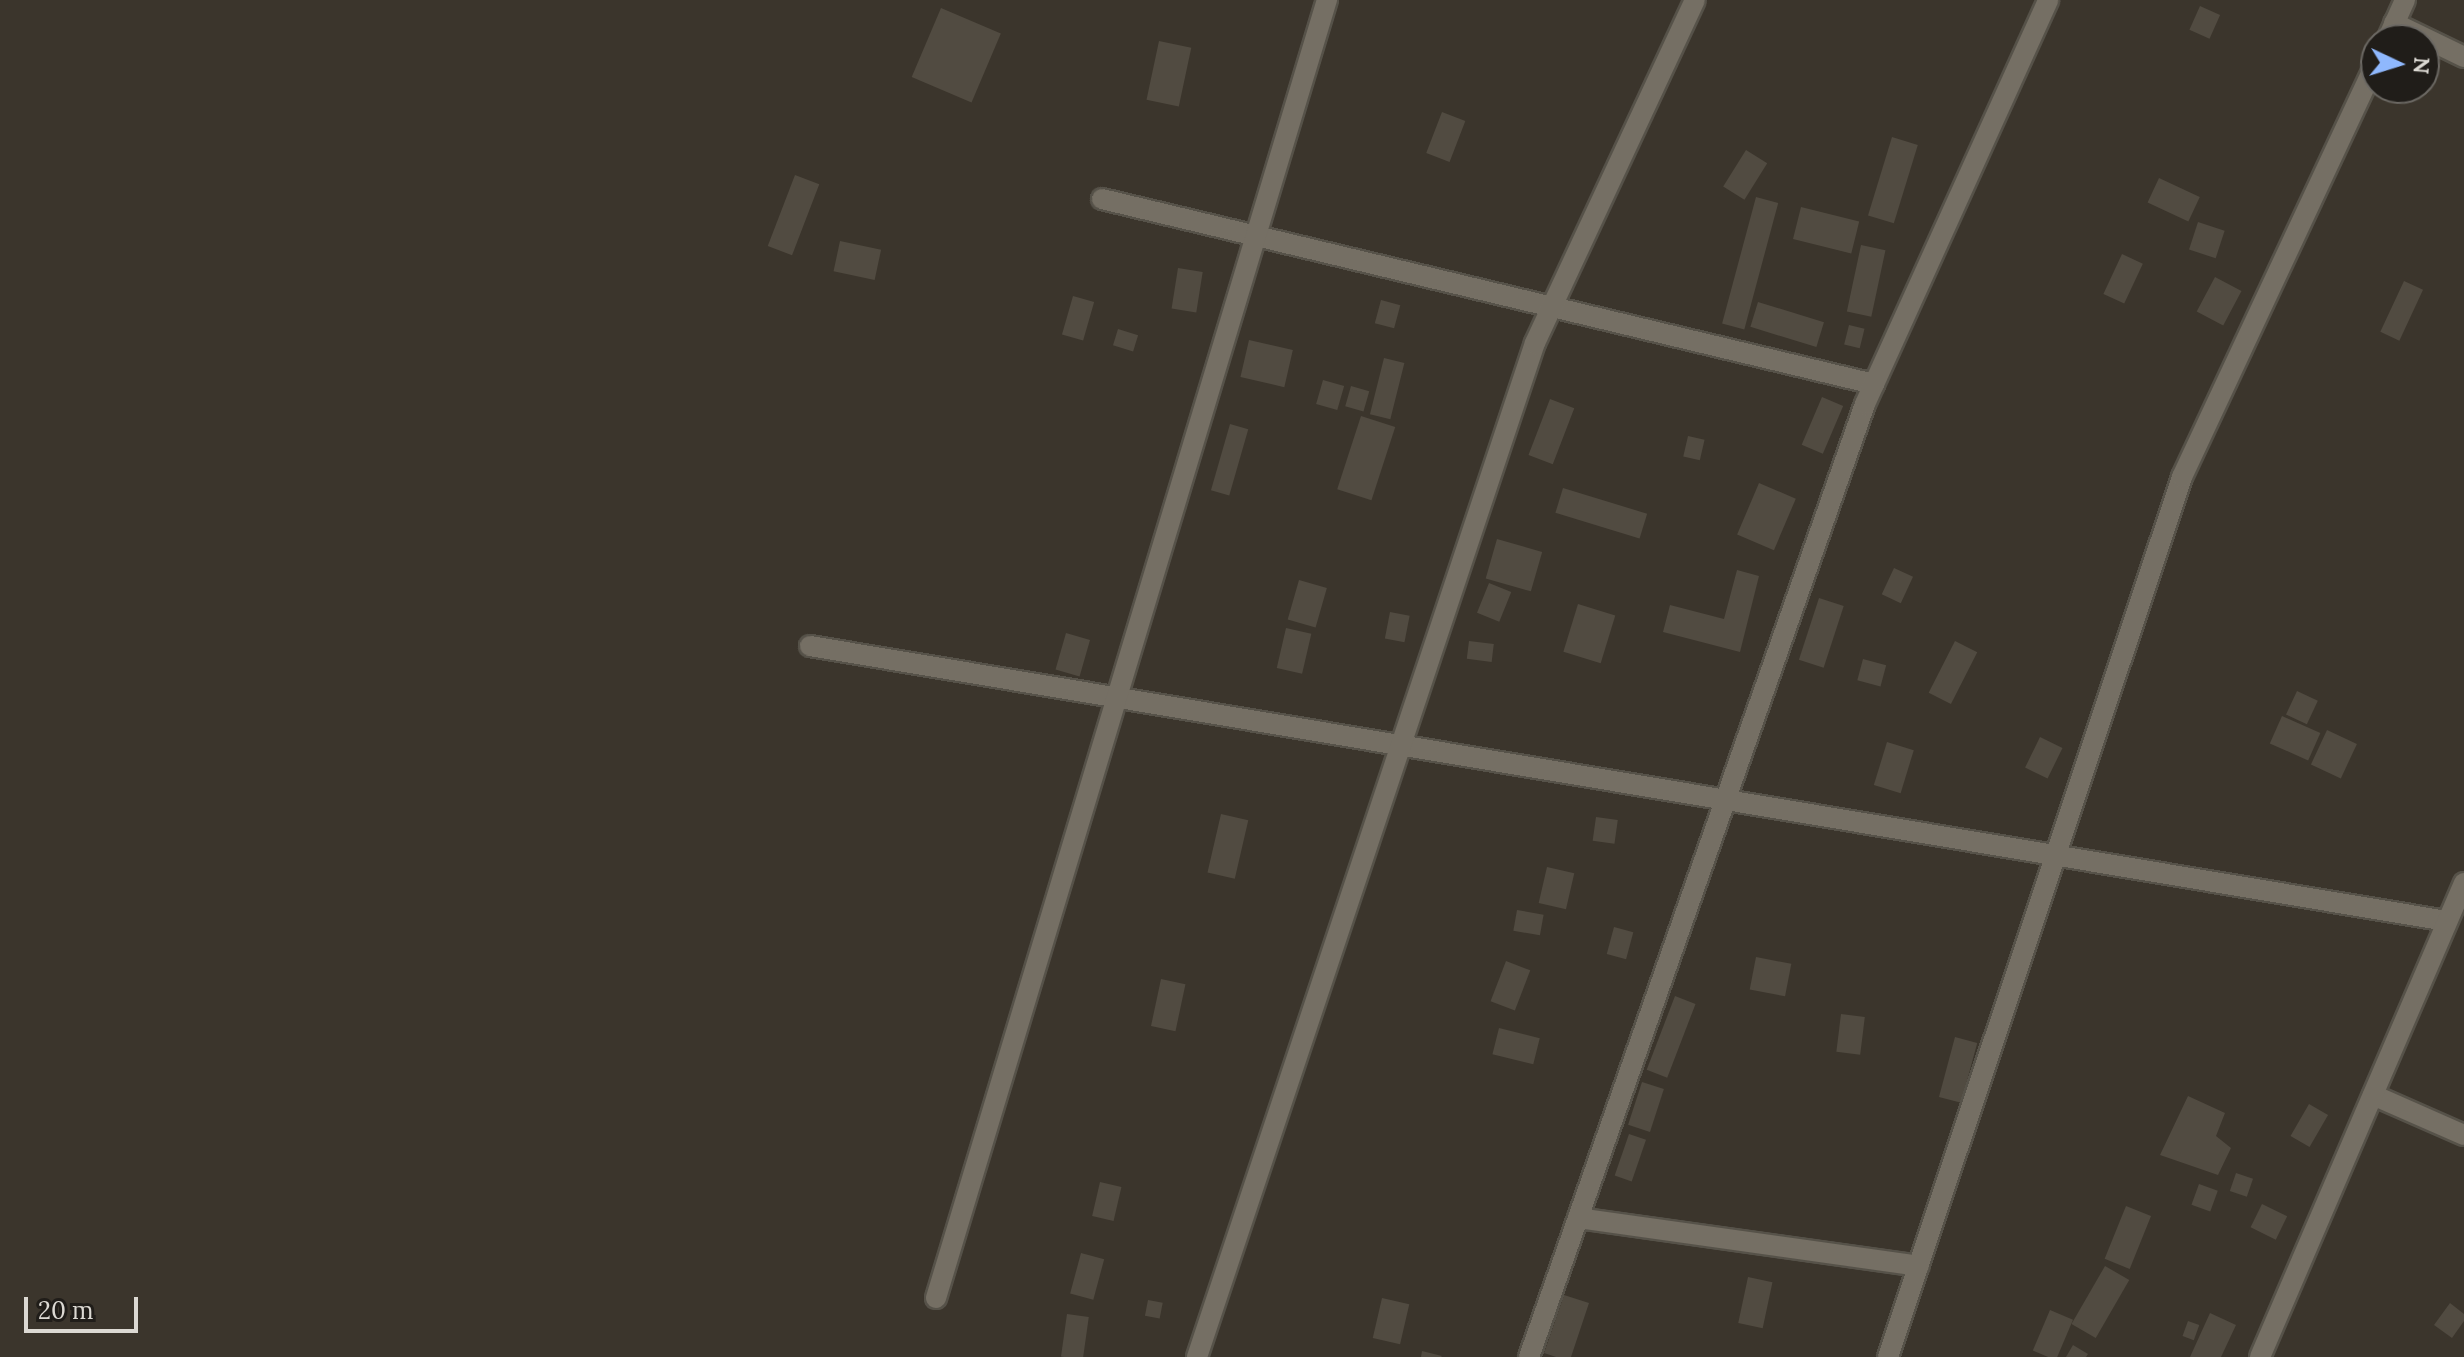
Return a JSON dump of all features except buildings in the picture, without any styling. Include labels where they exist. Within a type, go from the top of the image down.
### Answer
[{"type":"street","points":[[936,1298],[1327,0]]},
{"type":"street","points":[[1197,1357],[1535,343],[1695,0]]},
{"type":"street","points":[[1529,1357],[1874,384],[2048,0]]},
{"type":"street","points":[[2394,24],[2405,0]]},
{"type":"street","points":[[2440,49],[2464,57]]},
{"type":"street","points":[[1888,1357],[2182,477],[2360,96]]},
{"type":"street","points":[[1102,199],[1874,384]]},
{"type":"street","points":[[810,646],[2447,921]]},
{"type":"street","points":[[2260,1357],[2464,883]]},
{"type":"street","points":[[2373,1095],[2464,1135]]},
{"type":"street","points":[[1578,1218],[1919,1266]]}]
